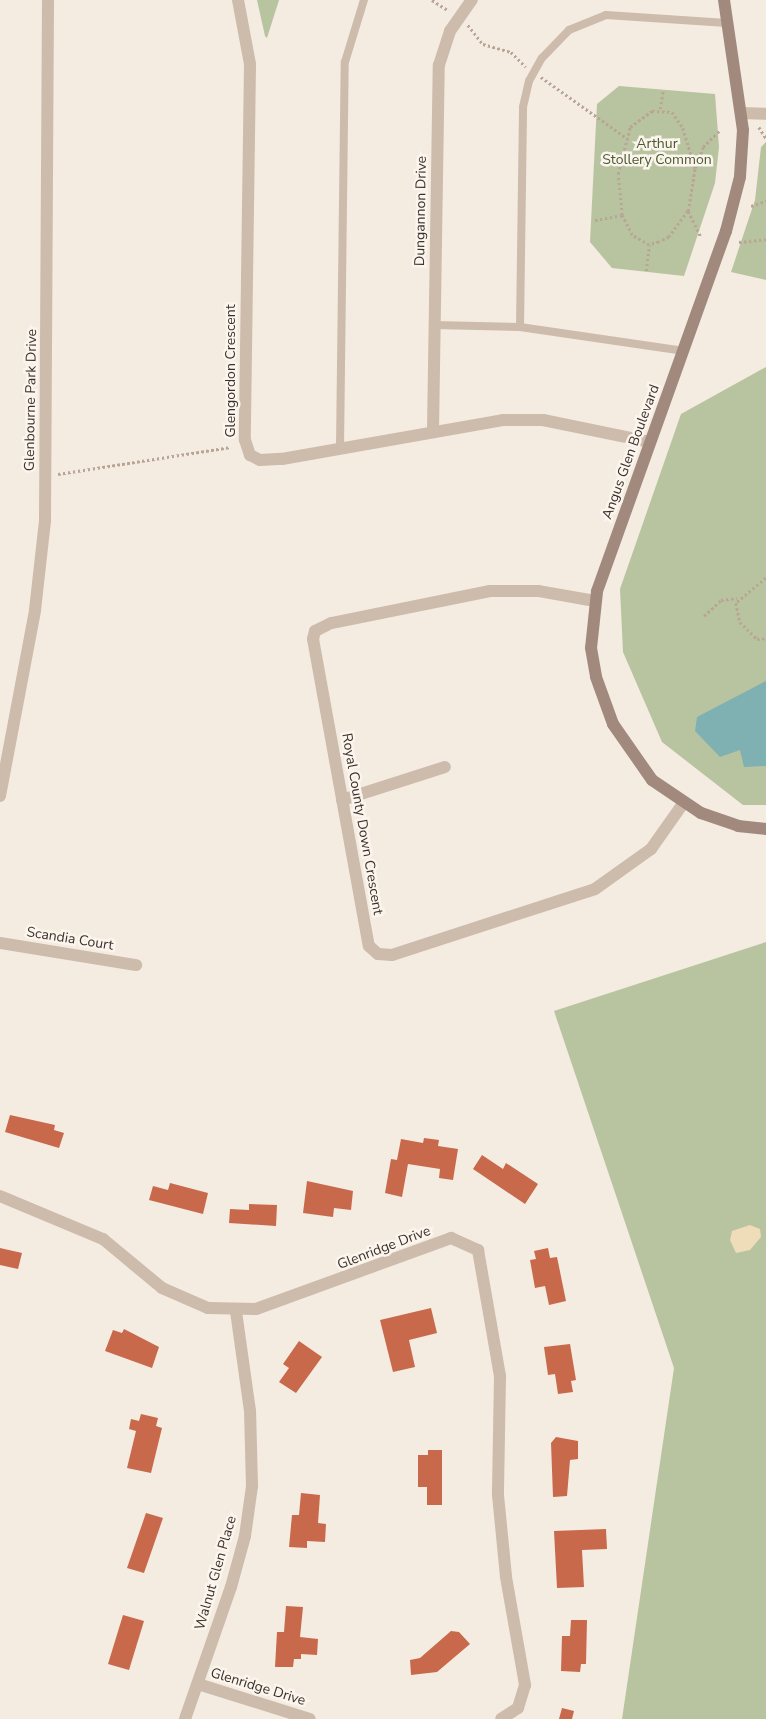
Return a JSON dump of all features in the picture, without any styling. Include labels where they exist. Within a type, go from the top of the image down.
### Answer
[{"type":"street","name":"Glenbourne Park Drive","points":[[0,796],[35,610],[45,521],[48,0]]},
{"type":"street","name":"Glengordon Crescent","points":[[238,0],[250,64],[246,444],[250,455],[260,460],[433,431],[526,419],[650,442]]},
{"type":"street","name":"Dungannon Drive","points":[[433,431],[439,65],[450,31],[472,0]]},
{"type":"street","name":"Angus Glen Boulevard","points":[[724,0],[741,113],[743,152],[737,194],[684,351],[650,442],[595,601],[592,660],[613,724],[642,771],[682,804],[725,822],[766,829]]},
{"type":"street","points":[[741,113],[766,114]]},
{"type":"street","name":"Royal County Down Crescent","points":[[595,601],[538,591],[490,591],[318,628],[313,639],[367,939],[372,950],[385,956],[612,881],[651,849],[682,804]]},
{"type":"street","points":[[342,800],[444,767]]},
{"type":"street","name":"Scandia Court","points":[[0,943],[136,965]]},
{"type":"street","name":"Glenridge Drive","points":[[0,1196],[103,1239],[162,1288],[181,1298],[208,1308],[236,1311],[298,1297],[451,1238],[478,1250],[500,1376],[498,1495],[506,1577],[525,1685],[518,1708],[502,1719]]},
{"type":"street","name":"Walnut Glen Place","points":[[184,1719],[198,1684],[245,1536],[252,1486],[250,1411],[236,1311]]},
{"type":"street","name":"Glenridge Drive","points":[[198,1684],[310,1719]]},
{"type":"lane","points":[[340,448],[345,62],[364,0]]},
{"type":"lane","points":[[520,327],[523,107],[529,81],[542,58],[569,30],[606,15],[727,22]]},
{"type":"lane","points":[[434,325],[520,327],[684,351]]},
{"type":"path","points":[[432,0],[451,12]]},
{"type":"path","points":[[467,24],[483,44],[512,52],[528,69]]},
{"type":"path","points":[[538,75],[625,137]]},
{"type":"path","points":[[660,109],[663,90]]},
{"type":"path","points":[[649,245],[632,235],[622,215],[618,174],[625,137],[643,114],[660,109],[678,117],[695,168]]},
{"type":"path","points":[[758,127],[766,138]]},
{"type":"path","points":[[649,245],[669,237],[688,211],[695,168],[703,147],[720,130]]},
{"type":"path","points":[[751,206],[766,201]]},
{"type":"path","points":[[688,211],[700,236]]},
{"type":"path","points":[[595,220],[622,215]]},
{"type":"path","points":[[739,242],[766,239]]},
{"type":"path","points":[[646,271],[649,245]]},
{"type":"path","points":[[57,474],[231,447]]},
{"type":"path","points":[[704,616],[721,600],[737,598],[766,578]]},
{"type":"path","points":[[737,598],[740,622],[758,639],[766,638]]},
{"type":"green space","points":[[257,0],[279,0],[267,38],[265,36]]},
{"type":"green space","name":"Arthur Stollery Common","points":[[619,86],[715,94],[719,147],[715,183],[684,276],[612,268],[590,242],[597,104]]},
{"type":"green space","points":[[766,142],[766,280],[731,272],[755,200],[761,147]]},
{"type":"green space","points":[[766,367],[766,805],[743,805],[662,742],[623,652],[620,589],[681,414]]},
{"type":"green space","points":[[766,942],[766,1719],[622,1719],[674,1368],[554,1011]]},
{"type":"sand","points":[[750,1225],[760,1229],[761,1237],[750,1250],[736,1253],[730,1240],[732,1231]]},
{"type":"water","points":[[766,681],[766,766],[744,767],[740,750],[720,757],[695,731],[697,717]]},
{"type":"building","points":[[10,1115],[55,1125],[54,1130],[64,1133],[59,1148],[5,1132]]},
{"type":"building","points":[[424,1138],[439,1140],[438,1146],[458,1149],[453,1180],[439,1178],[440,1169],[408,1164],[402,1197],[385,1193],[391,1159],[397,1160],[401,1139],[423,1143]]},
{"type":"building","points":[[482,1155],[503,1169],[506,1163],[538,1184],[525,1204],[473,1169]]},
{"type":"building","points":[[307,1181],[353,1191],[351,1210],[334,1208],[333,1217],[303,1213]]},
{"type":"building","points":[[170,1183],[208,1193],[203,1214],[149,1200],[153,1186],[168,1190]]},
{"type":"building","points":[[249,1204],[277,1205],[276,1226],[229,1223],[230,1209],[249,1210]]},
{"type":"building","points":[[0,1248],[22,1253],[18,1269],[0,1265]]},
{"type":"building","points":[[548,1248],[550,1258],[557,1257],[566,1301],[549,1305],[545,1286],[535,1288],[530,1260],[536,1259],[534,1251]]},
{"type":"building","points":[[431,1308],[437,1333],[409,1340],[415,1367],[393,1372],[380,1320]]},
{"type":"building","points":[[124,1329],[159,1347],[152,1368],[105,1351],[113,1330],[122,1333]]},
{"type":"building","points":[[299,1341],[322,1357],[296,1393],[279,1382],[289,1368],[283,1364]]},
{"type":"building","points":[[570,1344],[576,1380],[571,1381],[573,1392],[558,1394],[555,1374],[548,1375],[544,1347]]},
{"type":"building","points":[[141,1414],[158,1418],[156,1426],[162,1428],[151,1473],[127,1468],[136,1431],[129,1429],[131,1419],[139,1421]]},
{"type":"building","points":[[556,1437],[578,1441],[578,1459],[570,1460],[567,1496],[553,1497],[551,1443]]},
{"type":"building","points":[[428,1450],[442,1450],[442,1505],[427,1505],[427,1487],[418,1487],[418,1455],[428,1455]]},
{"type":"building","points":[[301,1493],[320,1495],[318,1523],[326,1524],[325,1542],[307,1541],[307,1548],[289,1547],[292,1515],[299,1515]]},
{"type":"building","points":[[146,1513],[163,1518],[144,1573],[127,1568]]},
{"type":"building","points":[[606,1529],[607,1549],[582,1550],[584,1587],[557,1588],[554,1531]]},
{"type":"building","points":[[286,1606],[303,1607],[300,1637],[318,1639],[317,1655],[301,1654],[301,1659],[294,1659],[293,1667],[275,1667],[277,1632],[284,1632]]},
{"type":"building","points":[[123,1615],[144,1621],[129,1670],[108,1664]]},
{"type":"building","points":[[571,1620],[587,1620],[586,1664],[581,1664],[580,1672],[561,1671],[562,1636],[570,1636]]},
{"type":"building","points":[[451,1631],[459,1632],[470,1644],[437,1672],[411,1675],[410,1660],[420,1658]]},
{"type":"building","points":[[562,1708],[574,1711],[572,1719],[559,1719]]}]
